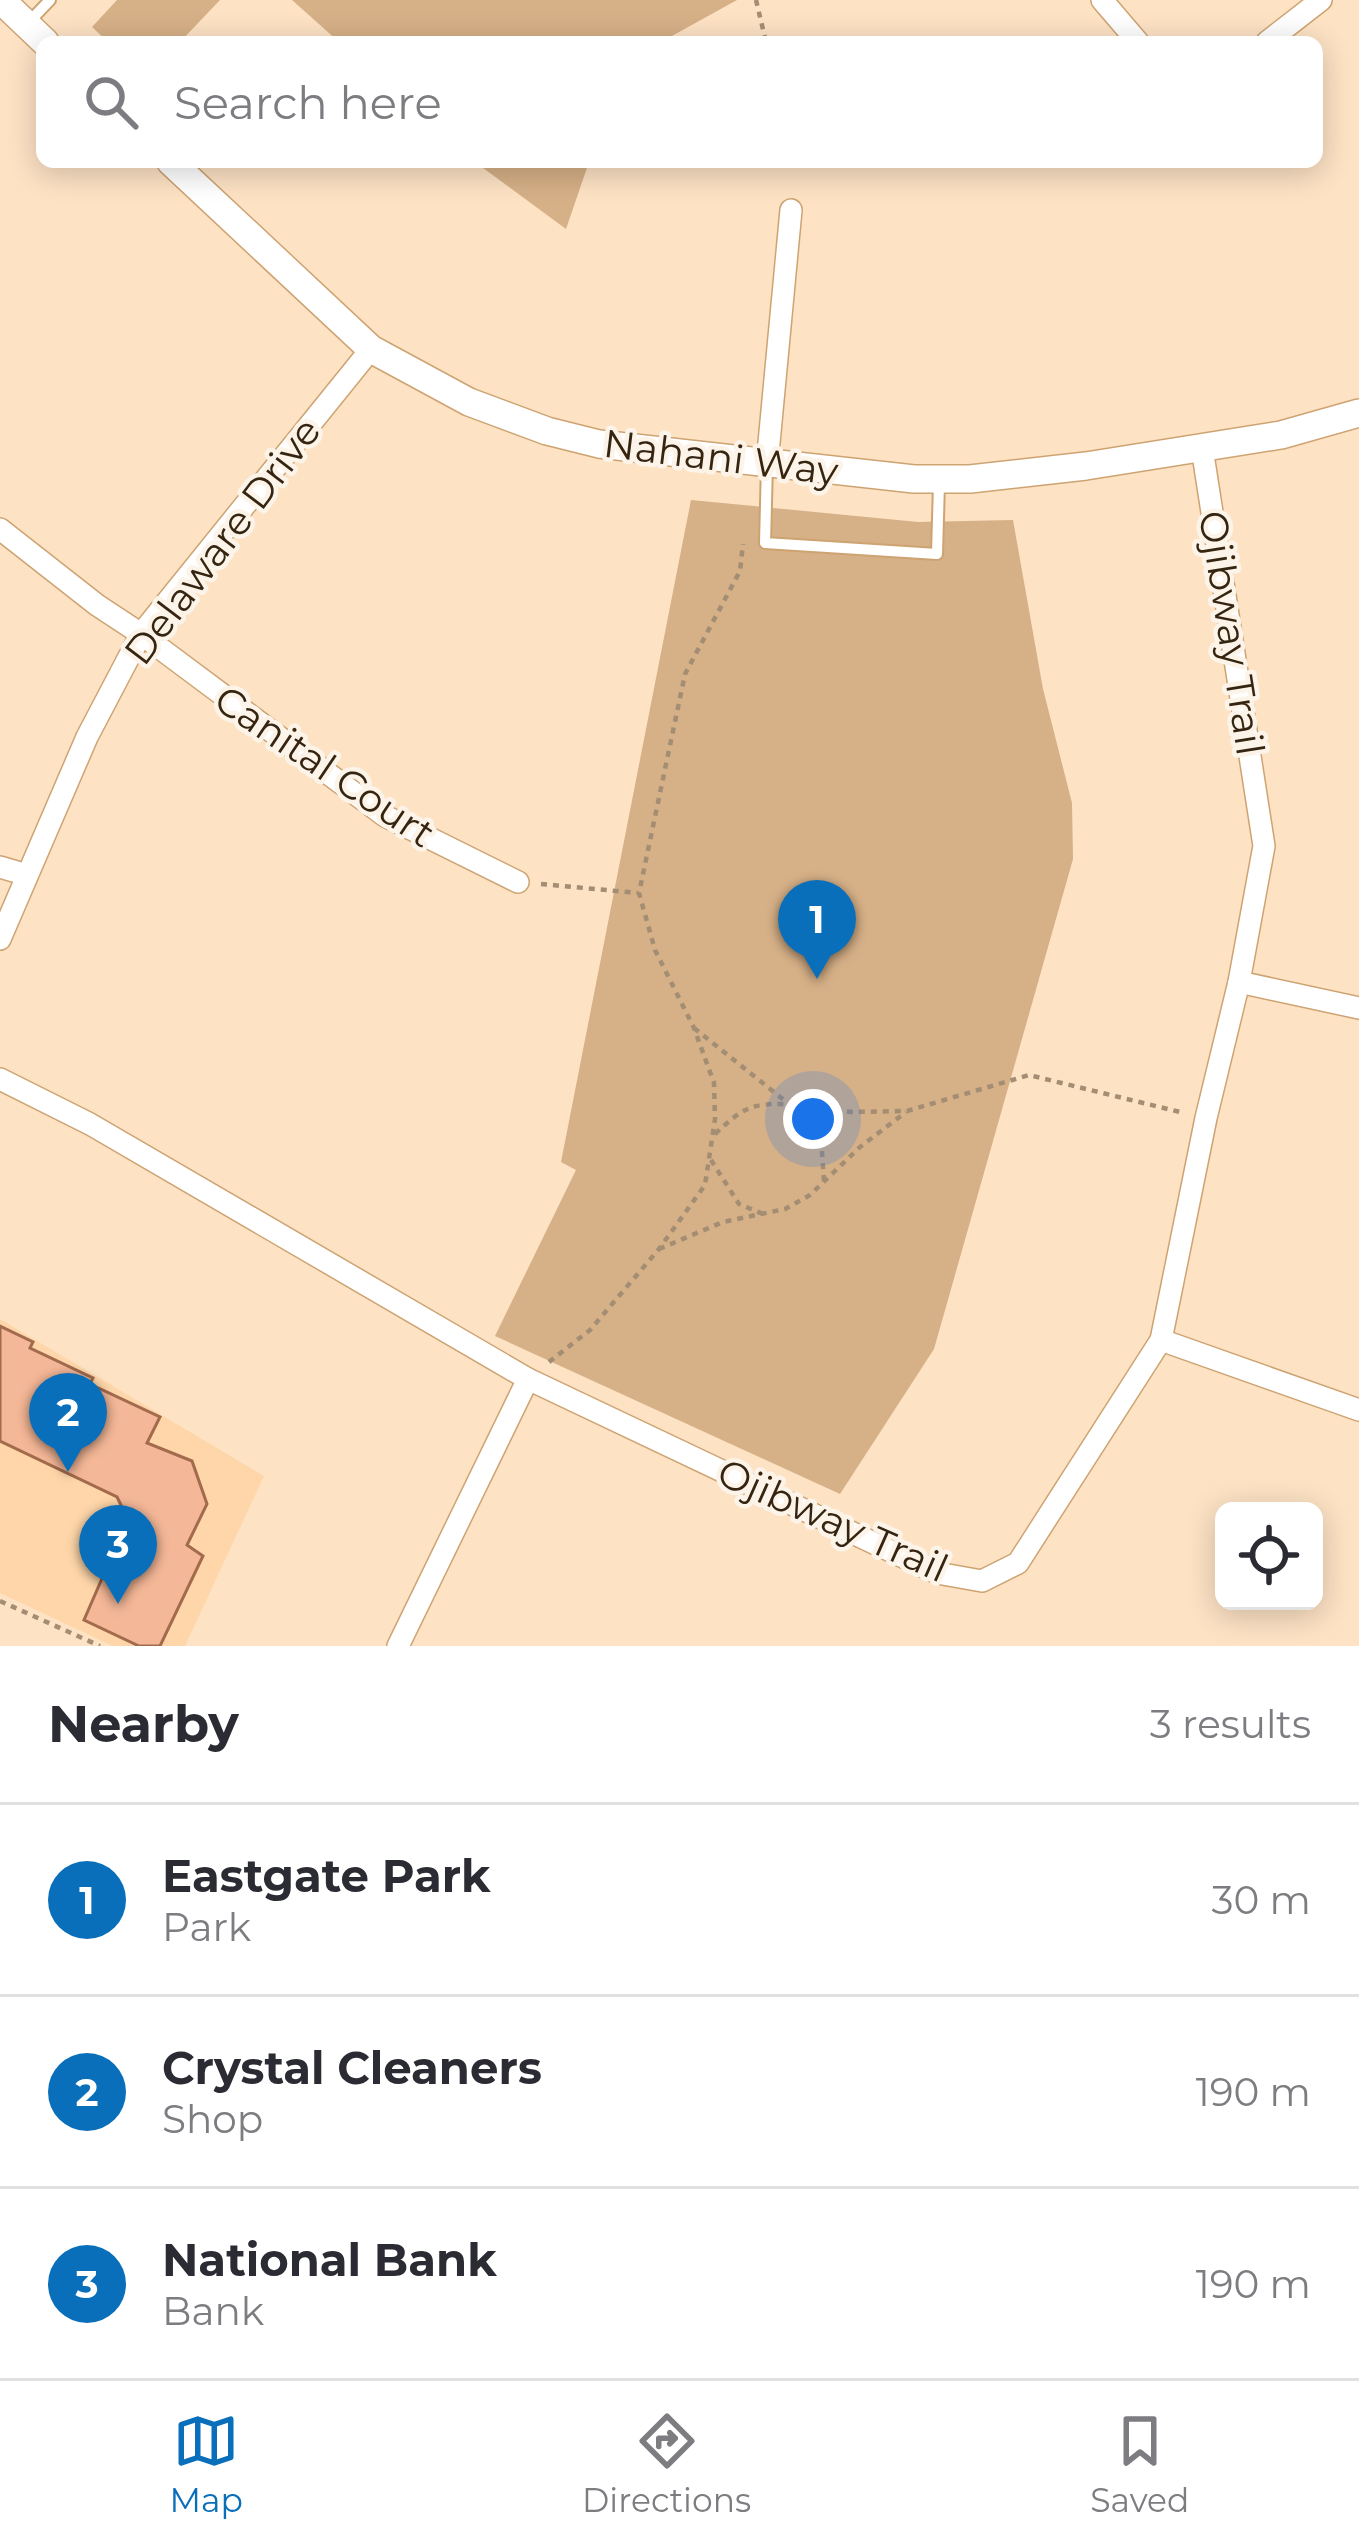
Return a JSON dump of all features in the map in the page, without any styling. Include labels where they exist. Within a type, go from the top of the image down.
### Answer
[{"type":"street","points":[[1,0],[36,33]]},
{"type":"street","points":[[1102,0],[1133,36]]},
{"type":"street","points":[[1275,36],[1321,0]]},
{"type":"street","name":"Nahani Way","points":[[177,168],[370,349],[469,402],[547,431],[599,444],[939,480],[1021,475],[1202,448],[1281,435],[1359,413]]},
{"type":"street","points":[[767,464],[791,210]]},
{"type":"street","name":"Delaware Drive","points":[[0,939],[87,736],[141,634],[370,349]]},
{"type":"street","name":"Ojibway Trail","points":[[0,1079],[90,1124],[528,1379],[937,1574],[982,1581],[1018,1563],[1161,1340],[1264,846],[1202,448]]},
{"type":"street","name":"Canital Court","points":[[0,529],[385,816],[518,882]]},
{"type":"street","points":[[0,867],[27,875]]},
{"type":"street","points":[[1239,982],[1359,1008]]},
{"type":"street","points":[[1161,1340],[1359,1410]]},
{"type":"street","points":[[398,1646],[528,1379]]},
{"type":"lane","points":[[36,33],[50,0]]},
{"type":"lane","points":[[767,464],[765,543],[937,554],[939,480]]},
{"type":"path","points":[[756,0],[765,36]]},
{"type":"path","points":[[528,1379],[590,1330],[659,1249],[705,1185],[714,1082],[694,1028],[655,950],[639,893],[685,674],[740,571],[744,536]]},
{"type":"path","points":[[518,882],[639,893]]},
{"type":"path","points":[[694,1028],[789,1104]]},
{"type":"path","points":[[712,1138],[740,1111],[759,1103],[851,1112],[907,1111],[1029,1076],[1206,1118]]},
{"type":"path","points":[[804,1106],[821,1138],[824,1181]]},
{"type":"path","points":[[659,1249],[722,1222],[785,1209],[907,1111]]},
{"type":"path","points":[[709,1156],[739,1204],[763,1214]]},
{"type":"path","points":[[0,1601],[100,1646]]},
{"type":"shaded area","points":[[117,0],[220,0],[186,36],[102,36],[92,27]]},
{"type":"shaded area","points":[[292,0],[737,0],[672,36],[332,36]]},
{"type":"shaded area","points":[[483,168],[587,168],[566,229]]},
{"type":"shaded area","points":[[691,500],[918,522],[1013,520],[1043,689],[1072,803],[1073,859],[934,1349],[840,1494],[495,1336],[576,1170],[561,1162]]},
{"type":"shaded area","points":[[0,1319],[264,1476],[185,1646],[113,1646],[0,1593]]},
{"type":"building","points":[[0,1326],[33,1342],[30,1348],[93,1378],[90,1384],[160,1417],[147,1443],[192,1461],[207,1504],[187,1545],[203,1556],[160,1646],[139,1646],[84,1620],[107,1567],[112,1572],[131,1525],[117,1497],[0,1441]]},
{"type":"place","name":"Eastgate Park","points":[[817,979]]},
{"type":"place","name":"Crystal Cleaners","points":[[68,1472]]},
{"type":"place","name":"National Bank","points":[[118,1604]]}]
